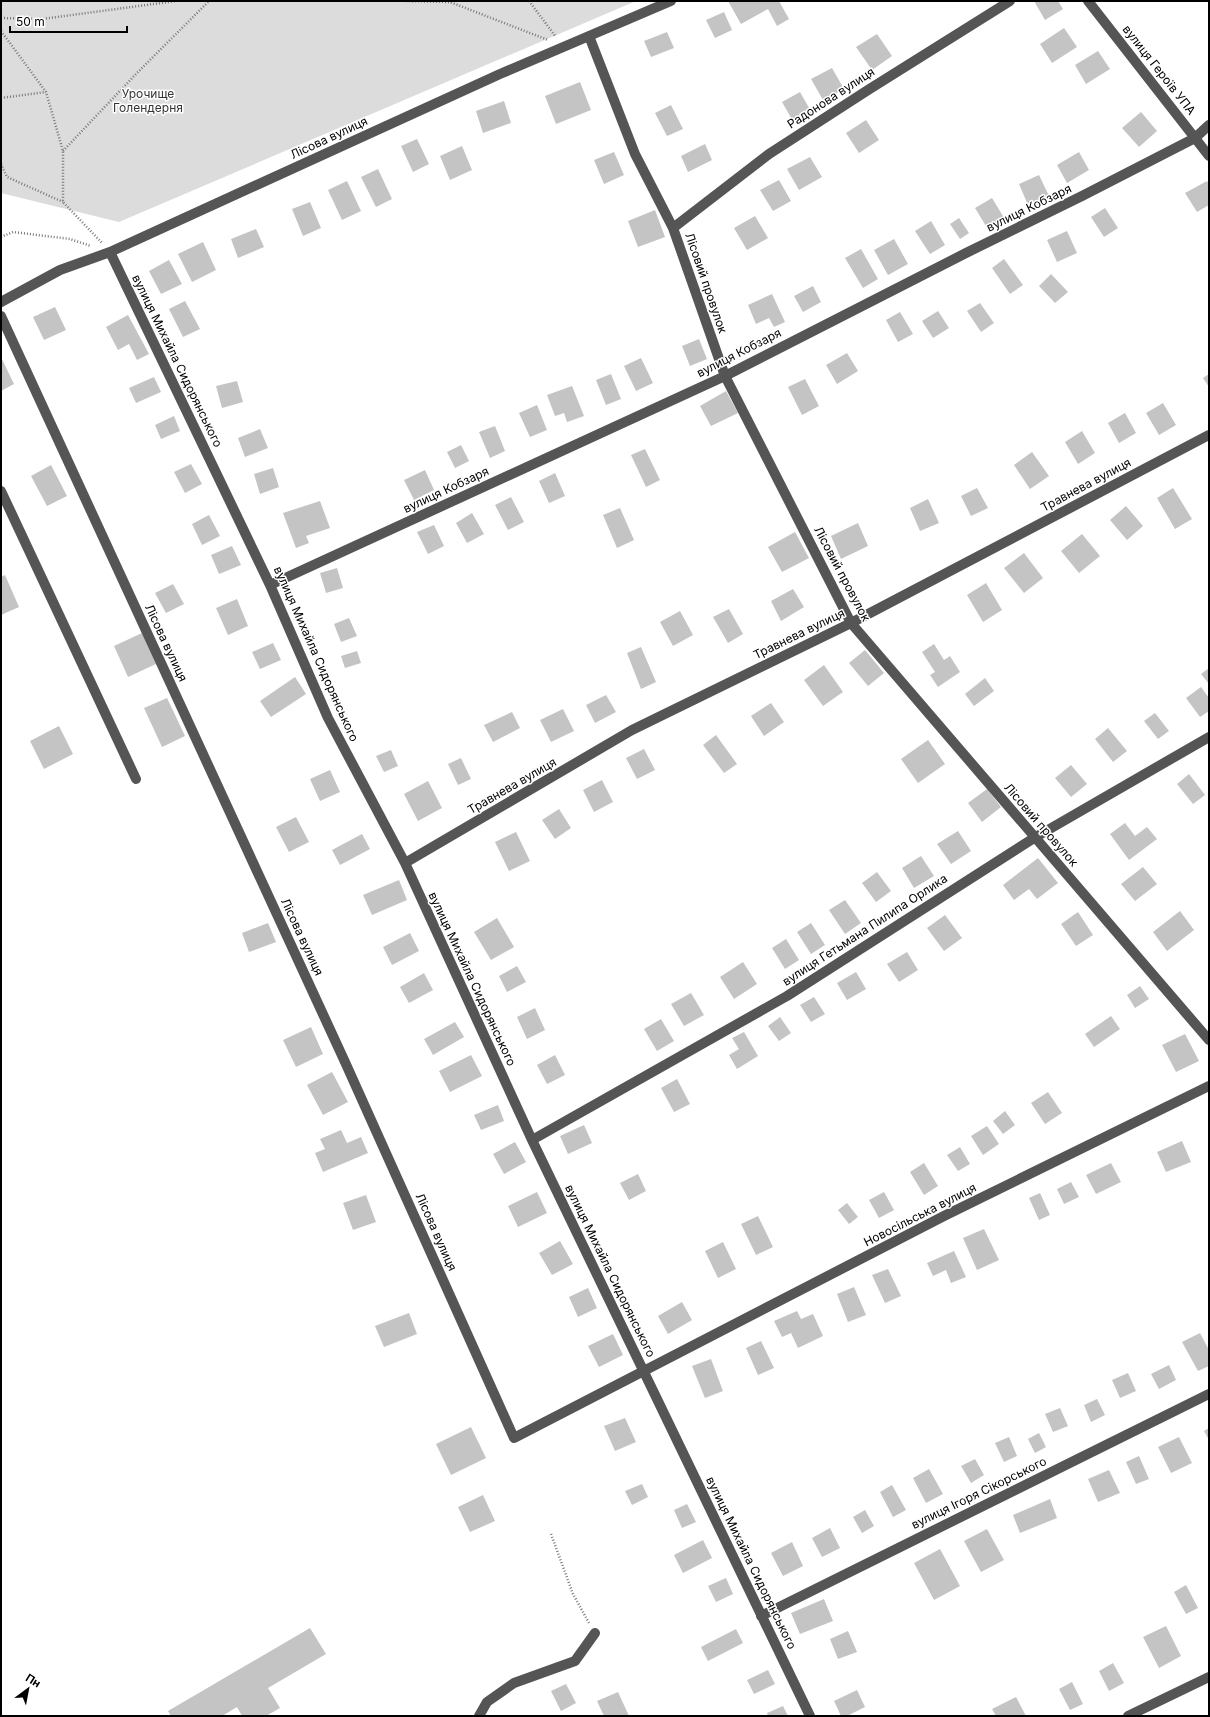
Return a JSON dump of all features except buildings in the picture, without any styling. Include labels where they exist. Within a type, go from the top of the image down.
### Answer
[{"type":"street","name":"Лісова вулиця","points":[[1,302],[60,270],[110,252],[563,46],[671,1]]},
{"type":"street","name":"Радонова вулиця","points":[[673,228],[769,154],[1010,1]]},
{"type":"street","name":"вулиця Героїв УПА","points":[[1088,1],[1209,156]]},
{"type":"street","name":"Лісовий провулок","points":[[589,36],[635,154],[673,228],[725,376],[850,623],[1209,1040]]},
{"type":"street","name":"вулиця Кобзаря","points":[[270,585],[725,376],[959,256],[1082,196],[1195,138],[1209,126]]},
{"type":"street","name":"вулиця Михайла Сидорянського","points":[[110,252],[270,585],[328,718],[405,863],[532,1140],[810,1716]]},
{"type":"street","name":"Лісова вулиця","points":[[1,316],[345,1062],[514,1438],[644,1372]]},
{"type":"street","name":"Травнева вулиця","points":[[405,863],[632,730],[850,623],[1209,435]]},
{"type":"street","points":[[1,491],[136,778]]},
{"type":"street","name":"вулиця Гетьмана Пилипа Орлика","points":[[532,1140],[787,996],[1034,838],[1209,737]]},
{"type":"street","name":"Новосільська вулиця","points":[[644,1372],[944,1216],[1209,1086]]},
{"type":"street","name":"вулиця Ігоря Сікорського","points":[[761,1616],[1209,1394]]},
{"type":"street","points":[[478,1716],[487,1702],[514,1683],[575,1661],[595,1633]]},
{"type":"street","points":[[1128,1716],[1209,1677]]},
{"type":"path","points":[[1,18],[42,19],[176,1]]},
{"type":"path","points":[[63,151],[135,75],[209,1]]},
{"type":"path","points":[[406,1],[450,2],[563,46]]},
{"type":"path","points":[[529,1],[563,46]]},
{"type":"path","points":[[1,31],[46,92],[63,151],[63,202]]},
{"type":"path","points":[[1,98],[46,92]]},
{"type":"path","points":[[1,164],[8,177],[63,202],[110,252]]},
{"type":"path","points":[[1,237],[13,232],[70,239],[110,252]]},
{"type":"path","points":[[551,1534],[573,1594],[595,1633]]},
{"type":"green space","name":"Урочище Голендерня","points":[[1,1],[636,1],[119,222],[1,193]]}]
